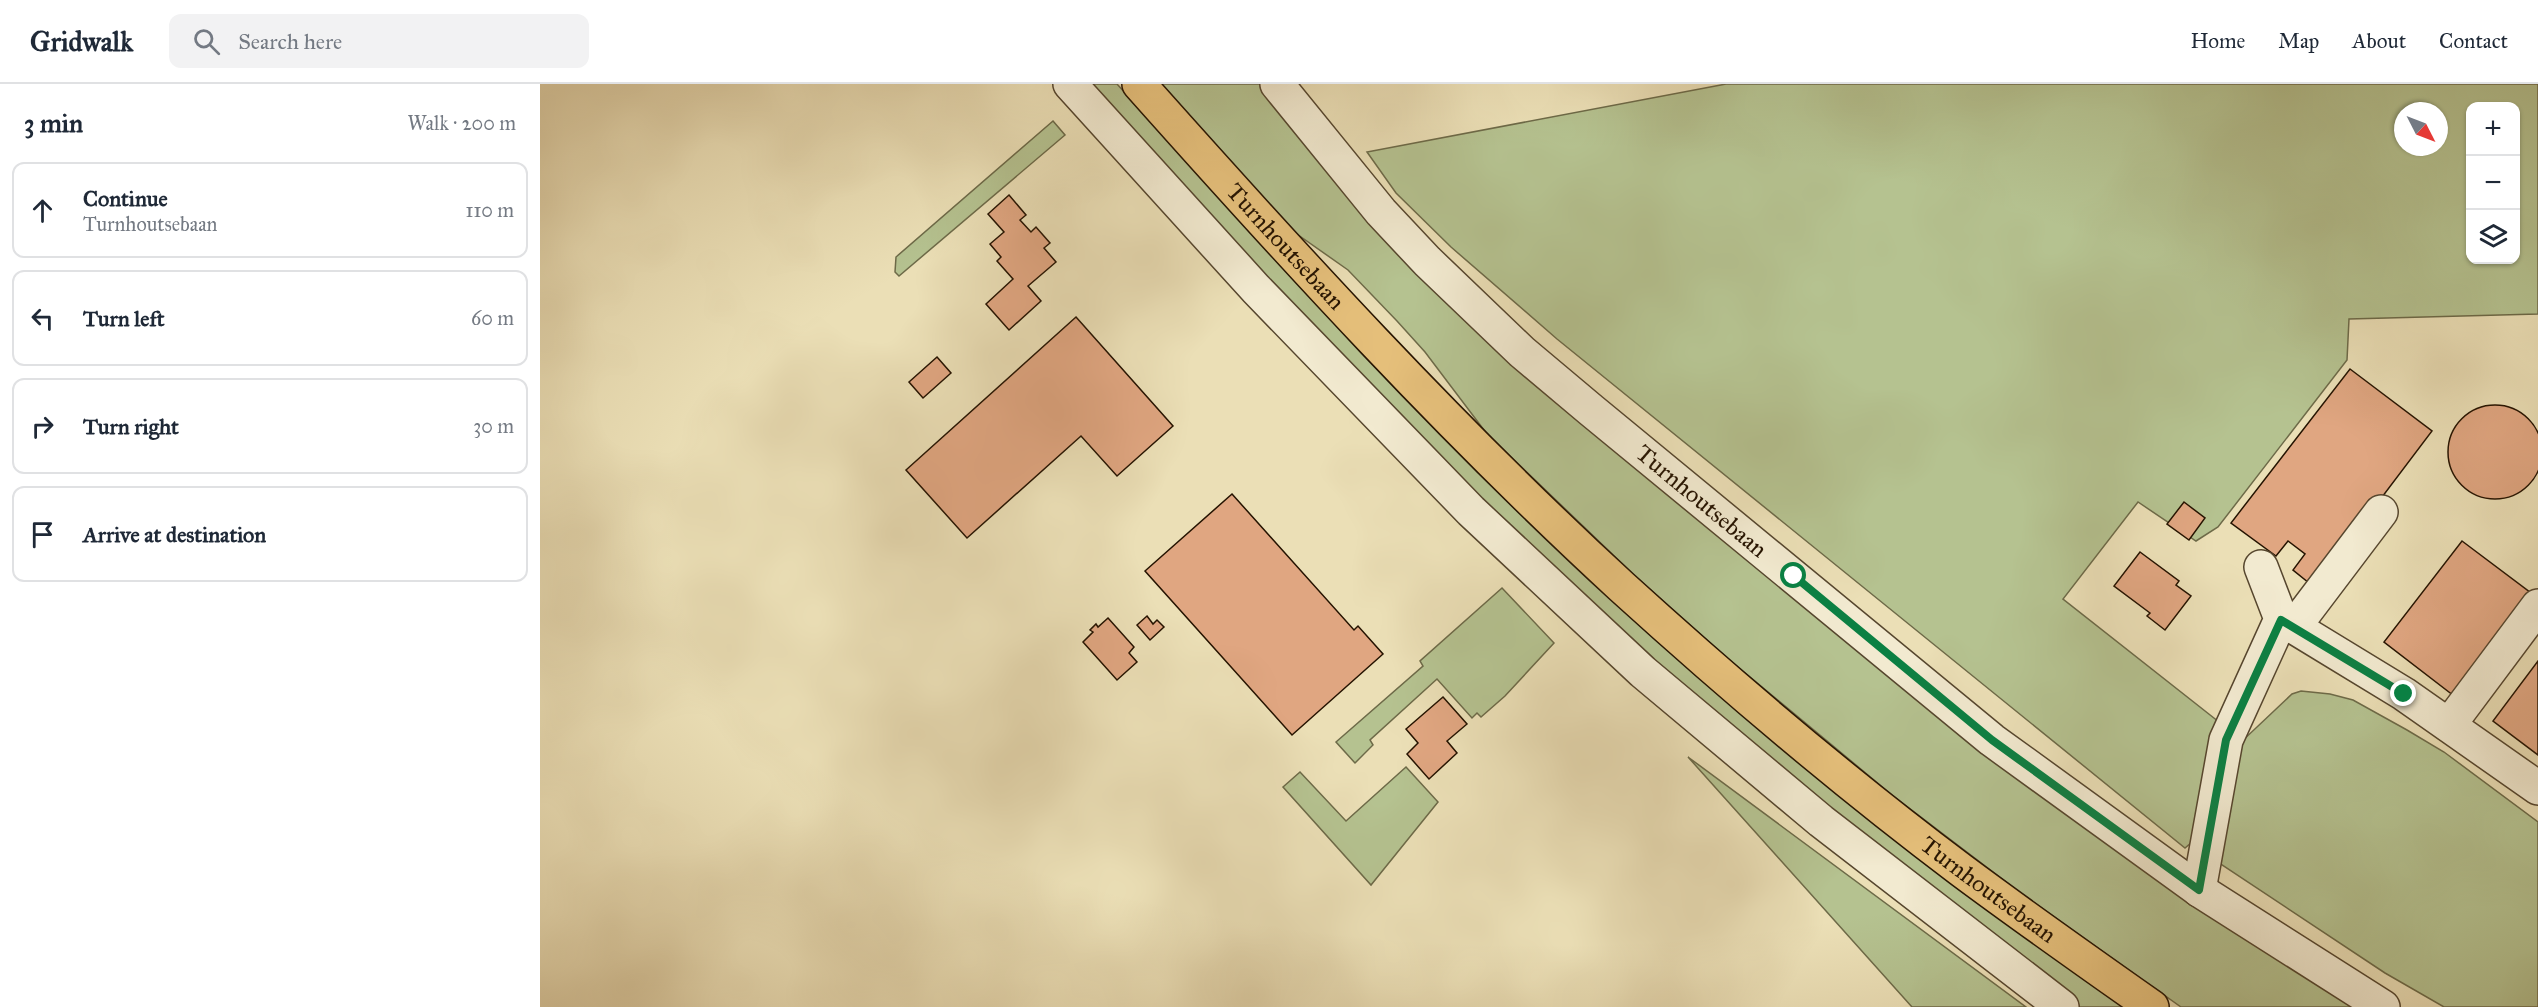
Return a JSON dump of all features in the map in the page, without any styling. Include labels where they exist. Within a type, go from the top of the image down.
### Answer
[{"type":"main road","name":"Turnhoutsebaan","points":[[1139,84],[1232,189],[1416,385],[1622,586],[1732,684],[1847,780],[1961,870],[2152,1007]]},
{"type":"street","name":"Turnhoutsebaan","points":[[1070,84],[1256,289],[1480,519],[1643,672],[1821,821],[2062,1007]]},
{"type":"street","name":"Turnhoutsebaan","points":[[1277,84],[1381,212],[1434,268],[1522,352],[1992,740],[2199,890],[2383,1007]]},
{"type":"street","points":[[2199,890],[2226,740],[2288,623],[2381,512]]},
{"type":"street","points":[[2261,567],[2288,623],[2404,694],[2538,788]]},
{"type":"street","points":[[2449,725],[2538,606]]},
{"type":"green space","points":[[1081,84],[1117,84],[1307,294],[1387,378],[2124,1007],[2079,1007],[1958,915],[1868,845],[1538,560]]},
{"type":"green space","points":[[1161,84],[1263,84],[1461,309],[2364,1007],[2181,1007],[2018,891],[1892,795],[1726,657],[1633,574],[1487,434],[1425,352],[1397,321],[1348,270],[1294,232]]},
{"type":"green space","points":[[1726,84],[2538,84],[2538,314],[2349,319],[2347,360],[2218,527],[2196,541],[2138,502],[2063,599],[2219,722],[2199,836],[2185,848],[1557,339],[1451,247],[1396,193],[1367,152]]},
{"type":"green space","points":[[1053,121],[1065,135],[899,276],[895,272],[896,257]]},
{"type":"green space","points":[[1502,588],[1554,643],[1505,696],[1481,717],[1477,713],[1472,718],[1437,679],[1370,740],[1373,745],[1355,763],[1336,742],[1423,666],[1420,661]]},
{"type":"green space","points":[[2301,691],[2330,694],[2353,700],[2444,752],[2538,822],[2538,1007],[2444,1007],[2385,973],[2219,863],[2240,743],[2292,694]]},
{"type":"green space","points":[[1688,757],[2026,1007],[1912,1007]]},
{"type":"green space","points":[[1406,767],[1438,802],[1371,885],[1283,787],[1300,772],[1346,821]]},
{"type":"building","points":[[1009,195],[1026,215],[1020,220],[1031,232],[1036,227],[1050,243],[1044,248],[1056,262],[1028,286],[1041,301],[1009,330],[986,304],[1013,279],[997,261],[1001,257],[990,244],[1004,232],[988,214]]},
{"type":"building","points":[[1076,317],[1173,426],[1117,476],[1081,436],[967,538],[906,470]]},
{"type":"building","points":[[937,357],[951,373],[923,398],[909,382]]},
{"type":"building","points":[[2350,369],[2432,431],[2314,587],[2293,570],[2305,554],[2288,541],[2276,556],[2231,523]]},
{"type":"building","points":[[2495,405],[2513,409],[2528,419],[2538,434],[2538,470],[2528,485],[2513,495],[2495,499],[2477,495],[2462,485],[2452,470],[2448,452],[2452,434],[2462,419],[2477,409]]},
{"type":"building","points":[[1232,494],[1354,630],[1358,626],[1383,654],[1292,735],[1145,571]]},
{"type":"building","points":[[2184,502],[2205,518],[2189,540],[2167,524]]},
{"type":"building","points":[[2462,541],[2535,596],[2458,699],[2384,642]]},
{"type":"building","points":[[2140,552],[2179,581],[2176,585],[2191,596],[2165,630],[2147,616],[2150,613],[2114,586]]},
{"type":"building","points":[[1147,616],[1153,624],[1157,620],[1164,627],[1150,640],[1137,625]]},
{"type":"building","points":[[1108,618],[1134,647],[1129,653],[1137,662],[1117,680],[1083,642],[1093,632],[1090,630],[1096,624],[1098,627]]},
{"type":"building","points":[[2538,661],[2538,755],[2493,721]]},
{"type":"building","points":[[1443,697],[1467,724],[1447,741],[1457,753],[1429,779],[1407,754],[1418,743],[1406,729]]},
{"type":"route","points":[[1794,576],[1992,740],[2199,890],[2226,740],[2281,620],[2404,694]]}]
